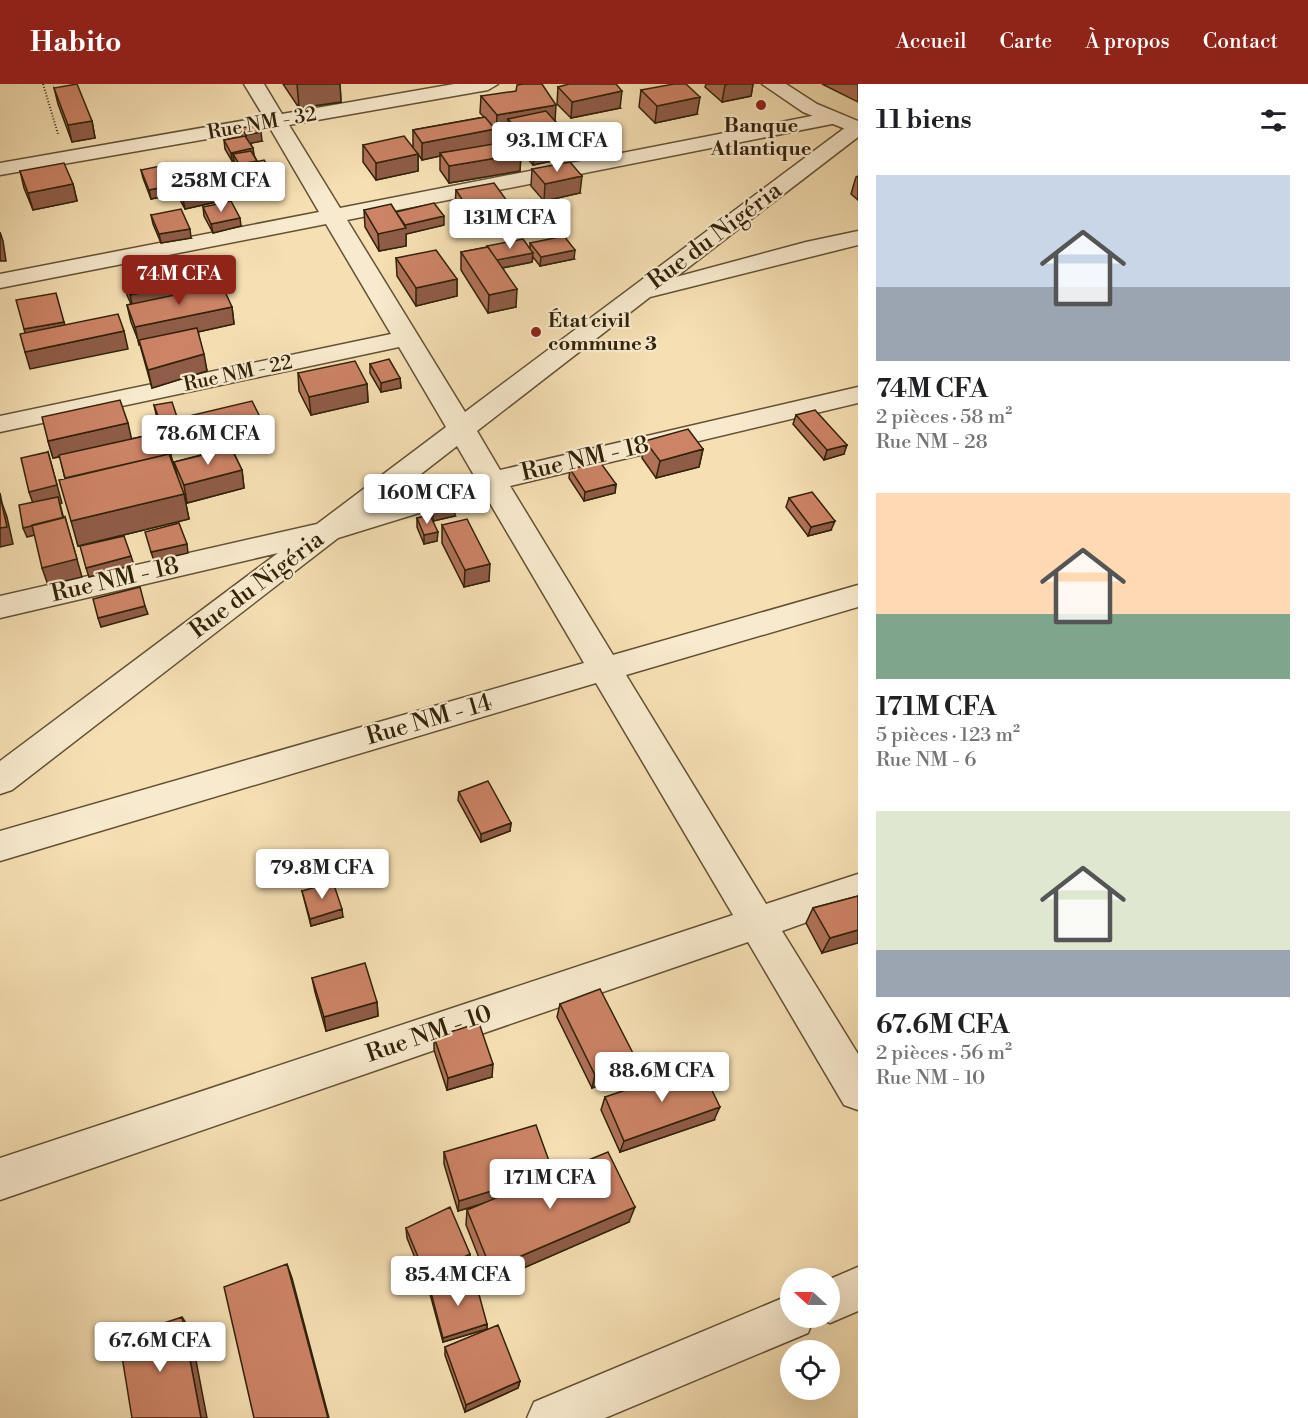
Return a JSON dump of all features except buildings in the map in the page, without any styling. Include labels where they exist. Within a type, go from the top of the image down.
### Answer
[{"type":"street","points":[[254,84],[858,1091]]},
{"type":"street","name":"Rue NM - 32","points":[[0,169],[488,84]]},
{"type":"street","points":[[772,84],[791,98],[849,125]]},
{"type":"street","points":[[0,281],[334,217],[849,125]]},
{"type":"street","name":"Rue du Nigéria","points":[[0,780],[637,295],[849,125]]},
{"type":"street","points":[[637,295],[814,247],[858,238]]},
{"type":"street","name":"Rue NM - 22","points":[[0,424],[406,338]]},
{"type":"street","name":"Rue NM - 18","points":[[0,607],[328,531],[492,481],[858,394]]},
{"type":"street","name":"Rue NM - 14","points":[[0,846],[858,596]]},
{"type":"street","name":"Rue NM - 10","points":[[0,1179],[858,889]]},
{"type":"street","points":[[840,1297],[858,1289]]},
{"type":"street","points":[[550,1418],[780,1322]]},
{"type":"path","points":[[43,84],[64,158]]},
{"type":"place","name":"Banque Atlantique","points":[[761,105]]},
{"type":"place","name":"État civil commune 3","points":[[536,332]]}]
